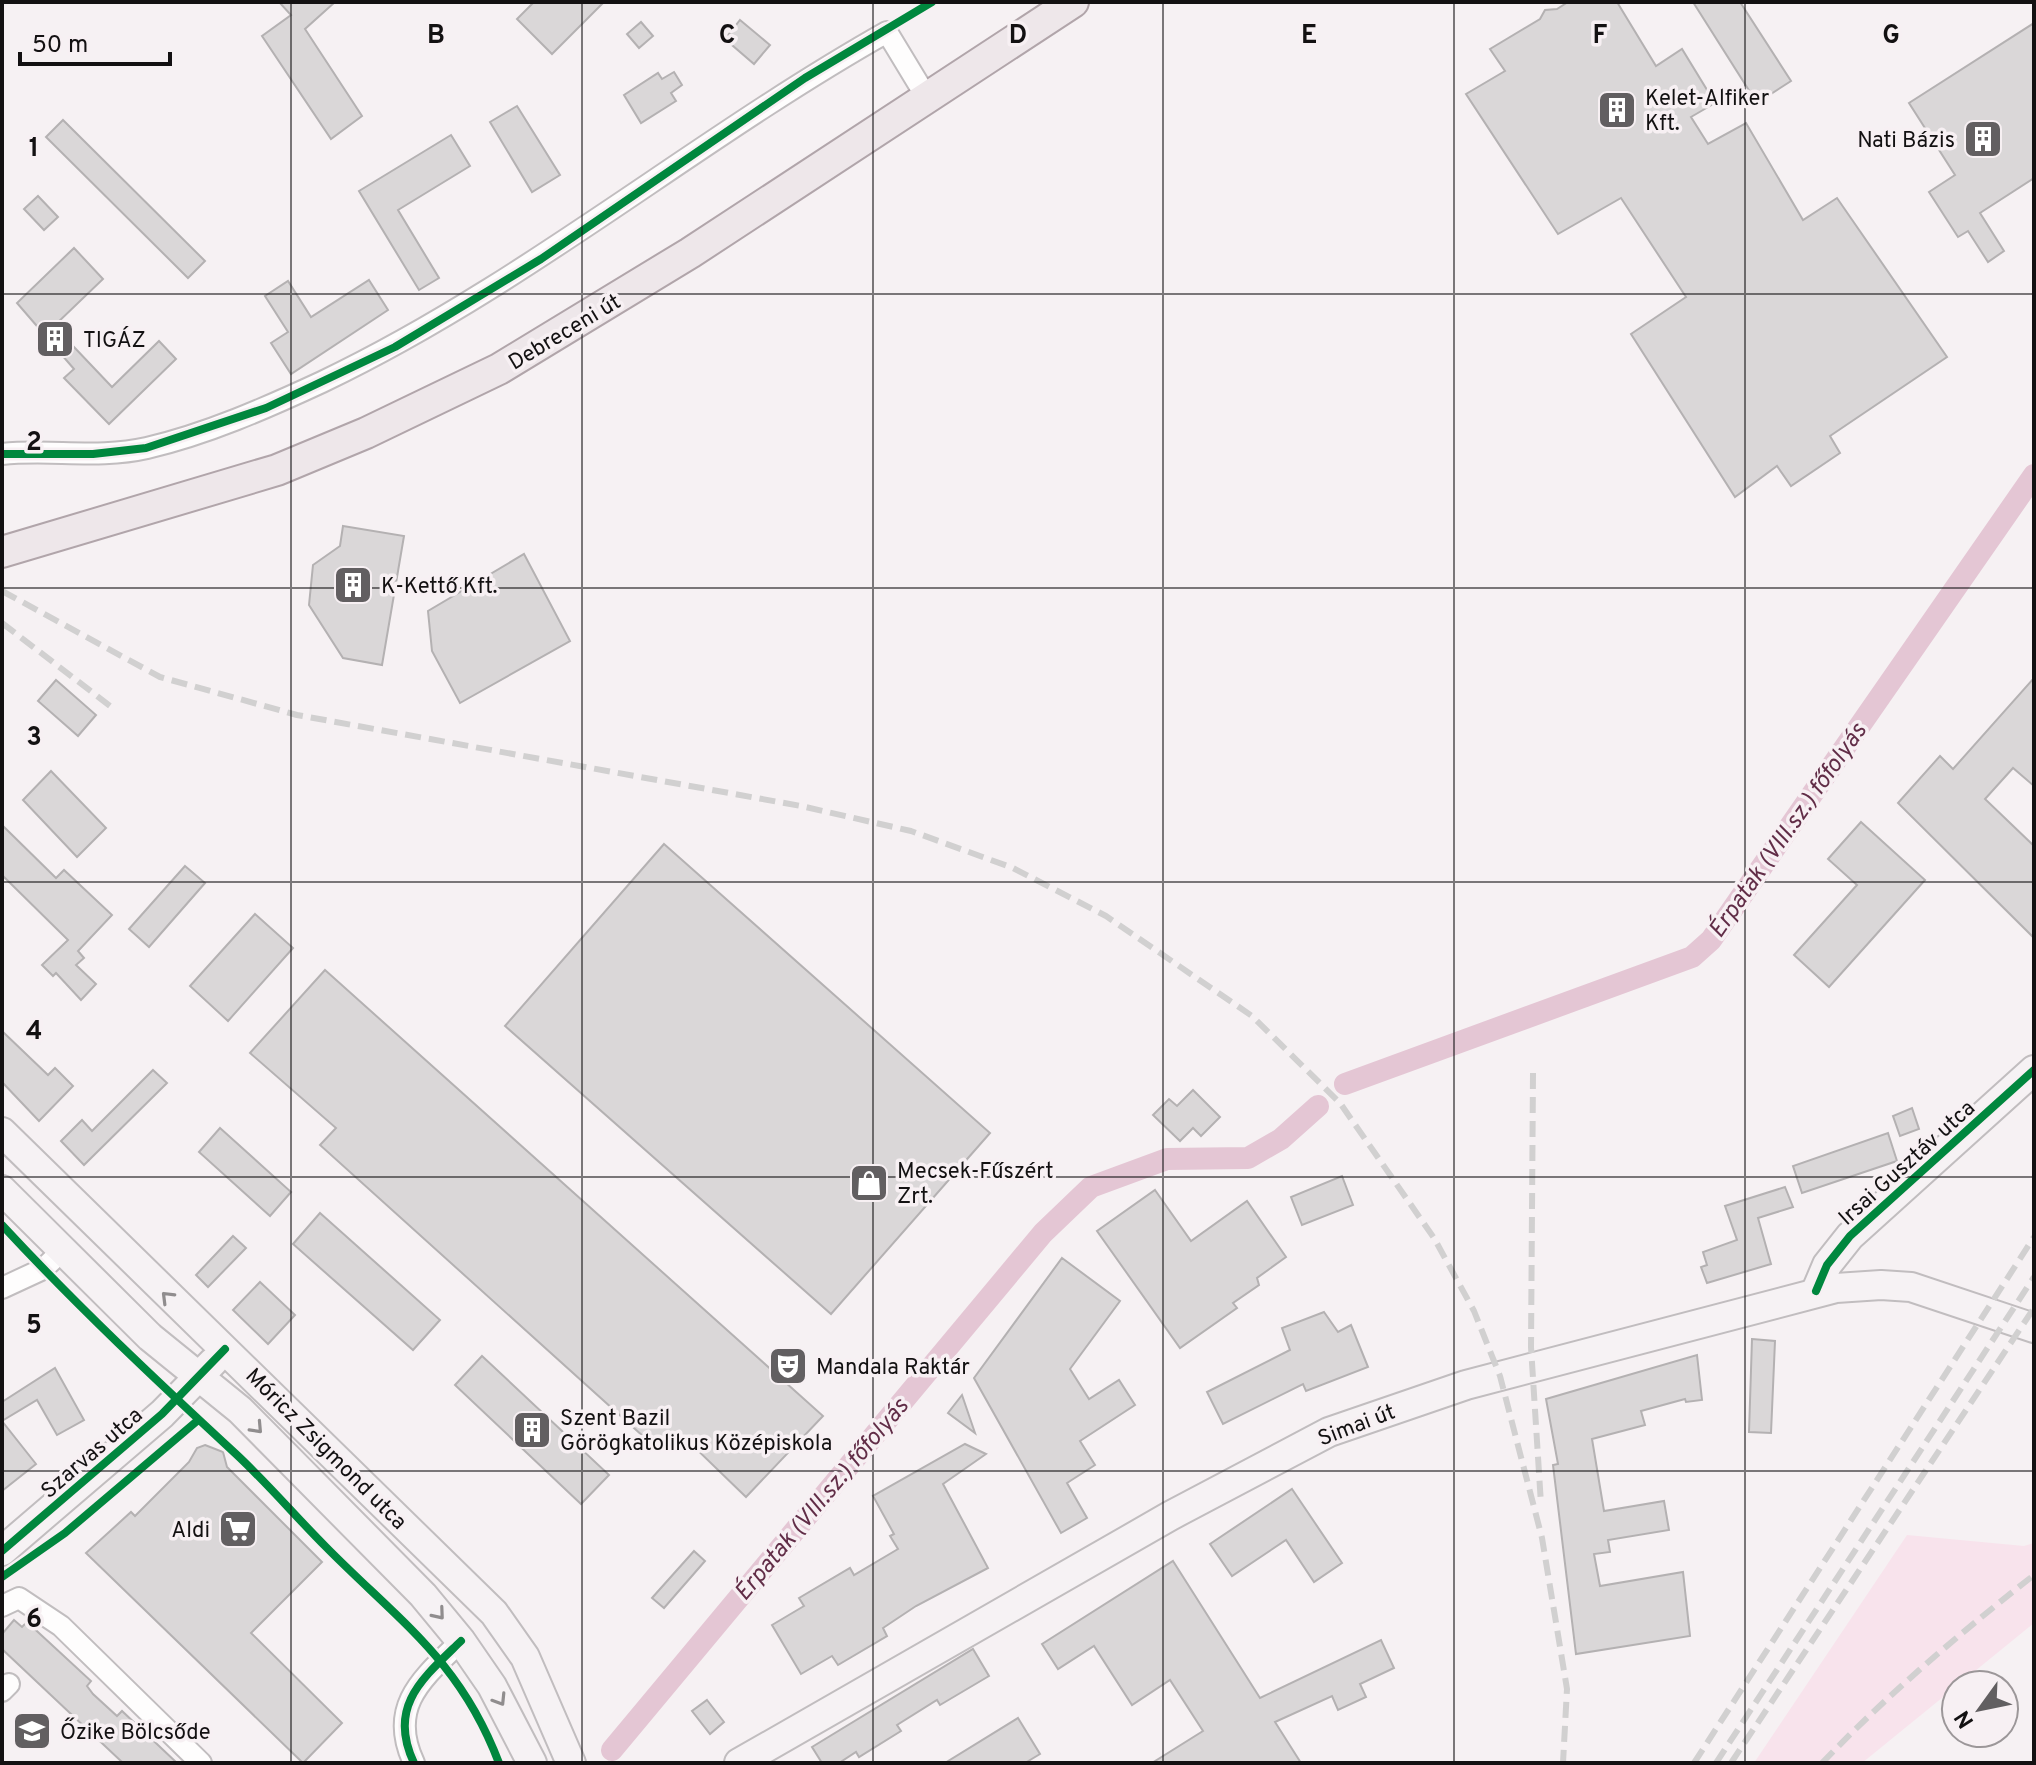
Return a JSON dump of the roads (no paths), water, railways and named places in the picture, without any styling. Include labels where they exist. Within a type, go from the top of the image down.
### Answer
[{"type":"main road","name":"Debreceni út","points":[[2,552],[277,470],[366,433],[499,369],[690,253],[1073,2]]},
{"type":"main road","name":"Irsai Gusztáv utca","points":[[1816,1291],[1827,1265],[1850,1236],[2034,1070]]},
{"type":"main road","name":"Móricz Zsigmond utca","points":[[2,1132],[173,1303],[225,1349],[494,1613],[525,1657],[573,1760]]},
{"type":"main road","name":"Móricz Zsigmond utca","points":[[2,1190],[150,1337],[240,1410],[383,1553],[461,1641],[510,1716],[532,1763]]},
{"type":"main road","name":"Simai út","points":[[739,1763],[1170,1516],[1329,1432],[1466,1385],[1816,1291],[1881,1285],[1911,1287],[2034,1328]]},
{"type":"main road","name":"Szarvas utca","points":[[2,1551],[162,1414],[225,1349]]},
{"type":"street","points":[[2,454],[93,454],[146,448],[266,408],[395,347],[541,259],[805,78],[887,32],[927,98]]},
{"type":"street","points":[[2,1288],[43,1269],[63,1250]]},
{"type":"street","points":[[10,1602],[61,1626],[201,1763]]},
{"type":"street","points":[[414,1763],[404,1730],[405,1710],[425,1676],[461,1641]]},
{"type":"waterway","name":"Érpatak (VIII.sz.) főfolyás","points":[[1345,1084],[1692,957],[1711,940],[2034,475]]},
{"type":"waterway","name":"Érpatak (VIII.sz.) főfolyás","points":[[612,1750],[1043,1233],[1091,1187],[1167,1159],[1248,1158],[1281,1139],[1318,1106]]},
{"type":"railway","points":[[2,591],[160,677],[297,715],[801,806],[911,831],[1013,868],[1106,916],[1252,1016],[1340,1103],[1434,1238],[1474,1311],[1500,1376],[1542,1538],[1567,1689],[1563,1763]]},
{"type":"railway","points":[[2,623],[114,709]]},
{"type":"railway","points":[[1533,1073],[1531,1347],[1541,1504]]},
{"type":"railway","points":[[1694,1763],[2034,1237]]},
{"type":"railway","points":[[1716,1763],[2034,1277]]},
{"type":"railway","points":[[1731,1763],[2034,1308]]},
{"type":"railway","points":[[1822,1763],[1925,1665],[2034,1575]]},
{"type":"place","name":"Kelet-Alfiker Kft.","points":[[1617,110]]},
{"type":"place","name":"Nati Bázis","points":[[1983,139]]},
{"type":"place","name":"TIGÁZ","points":[[55,339]]},
{"type":"place","name":"K-Kettő Kft.","points":[[353,585]]},
{"type":"place","name":"Mecsek-Fűszért Zrt.","points":[[869,1183]]},
{"type":"place","name":"Mandala Raktár","points":[[788,1366]]},
{"type":"place","name":"Szent Bazil Görögkatolikus Középiskola","points":[[532,1430]]},
{"type":"place","name":"Aldi","points":[[238,1529]]},
{"type":"place","name":"Őzike Bölcsőde","points":[[32,1731]]}]
